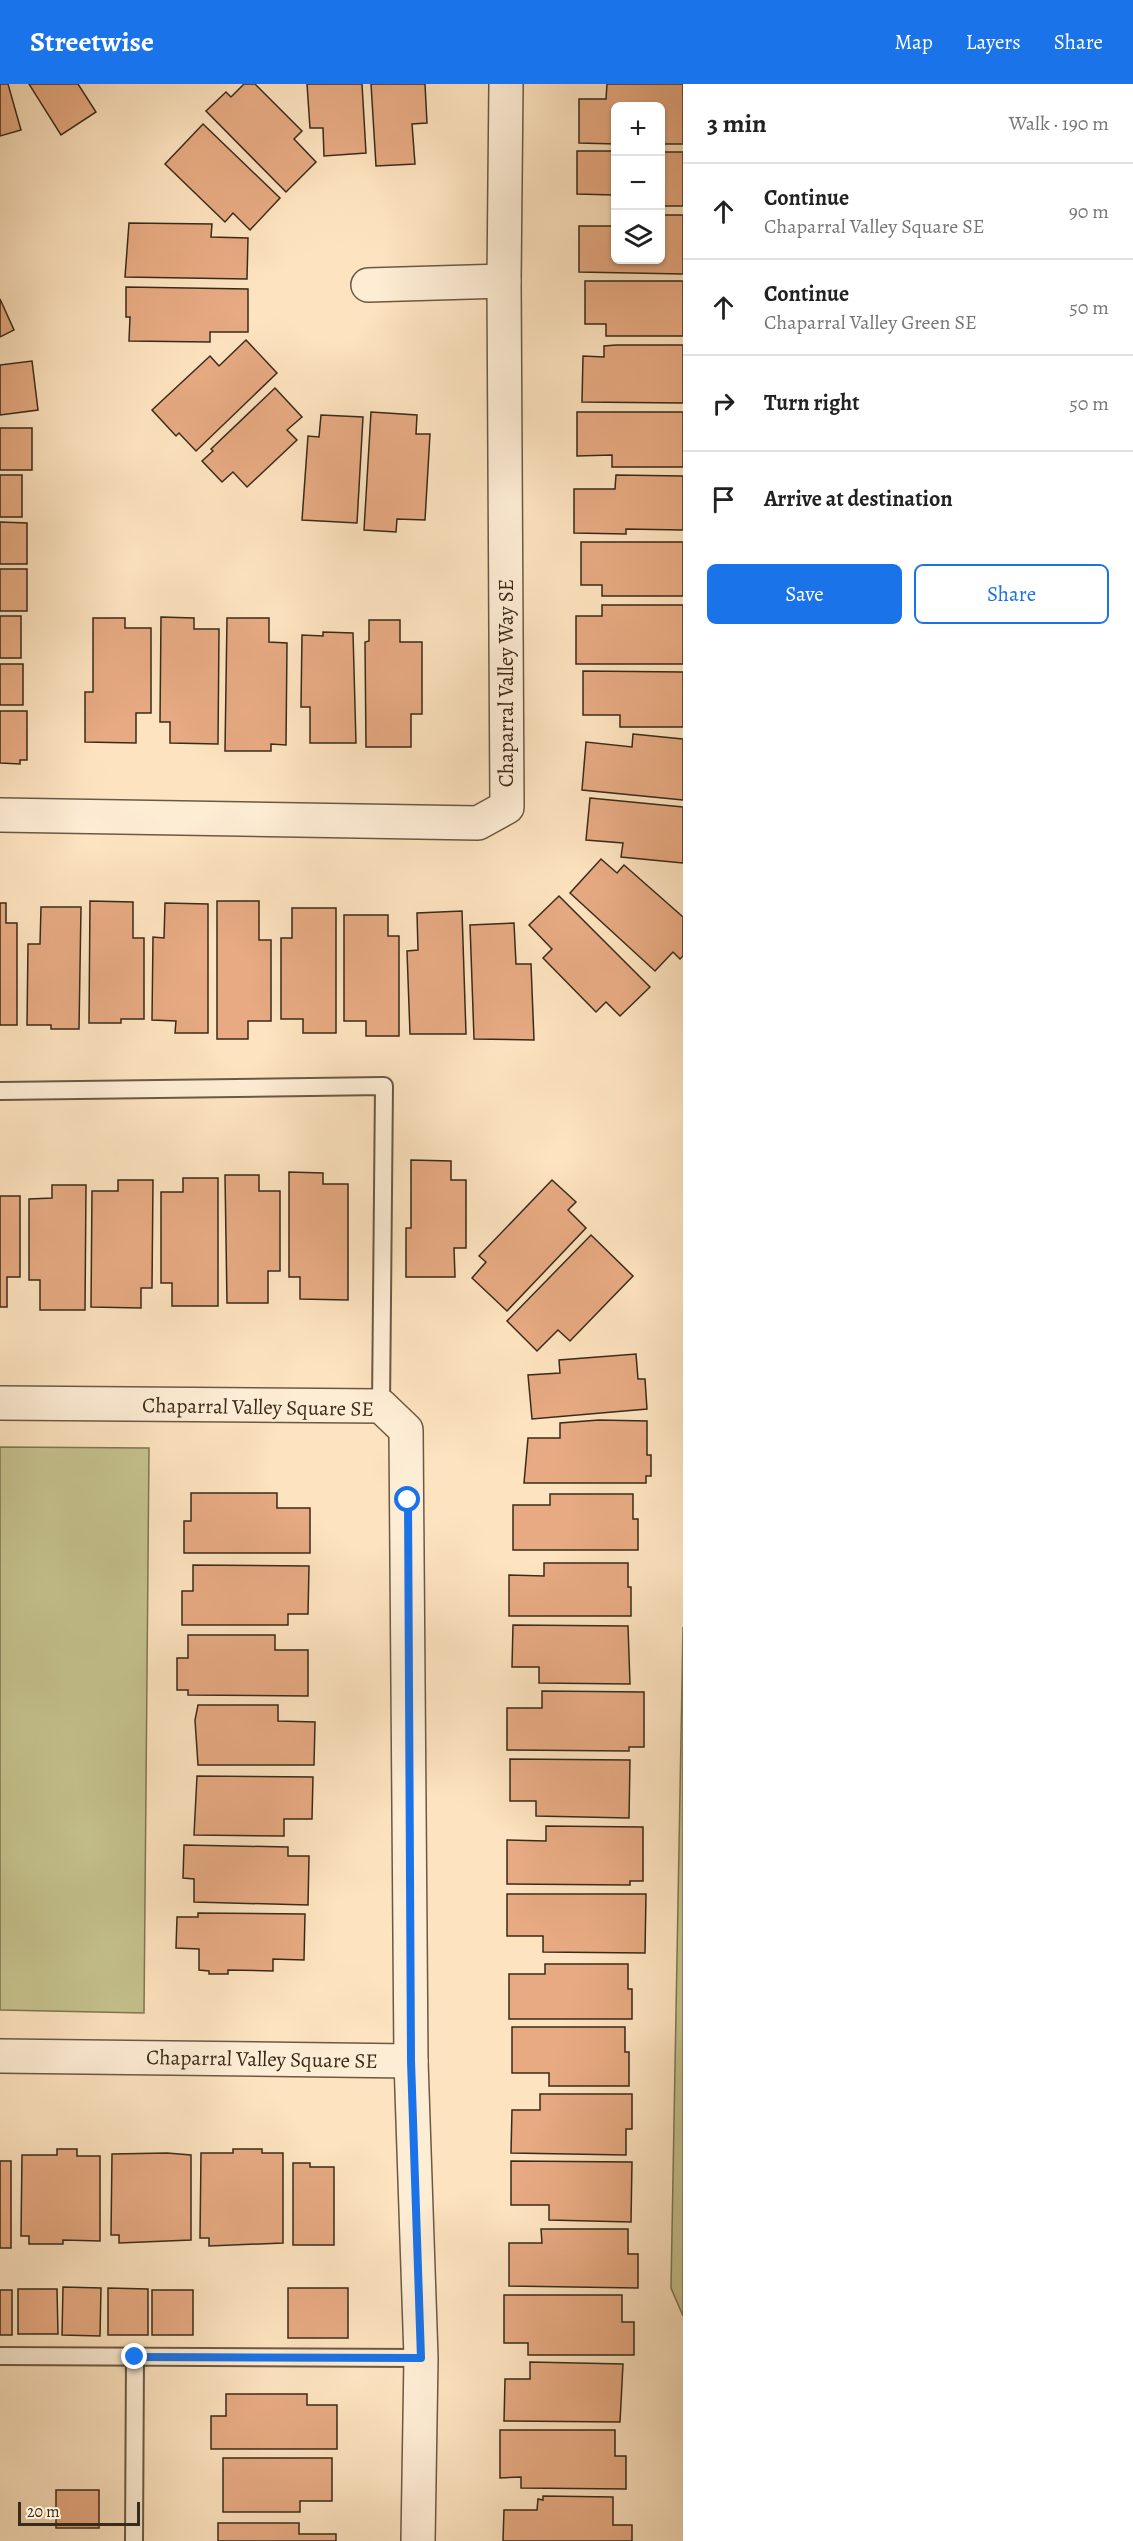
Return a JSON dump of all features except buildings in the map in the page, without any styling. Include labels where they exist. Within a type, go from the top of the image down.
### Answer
[{"type":"street","name":"Chaparral Valley Way SE","points":[[0,815],[478,823],[507,807],[504,281],[506,84]]},
{"type":"street","points":[[368,285],[504,281]]},
{"type":"street","name":"Chaparral Valley Square SE","points":[[0,1403],[381,1407],[405,1430],[408,1500],[411,2061],[1,2057]]},
{"type":"street","points":[[411,2061],[421,2358],[418,2541]]},
{"type":"lane","points":[[0,1090],[384,1086],[381,1407]]},
{"type":"lane","points":[[0,2356],[421,2358]]},
{"type":"lane","points":[[134,2541],[135,2357]]},
{"type":"shaded area","points":[[0,1447],[149,1448],[144,2013],[0,2010]]},
{"type":"shaded area","points":[[683,1627],[683,2316],[671,2288]]},
{"type":"route","points":[[135,2357],[421,2358],[411,2061],[408,1500]]}]
